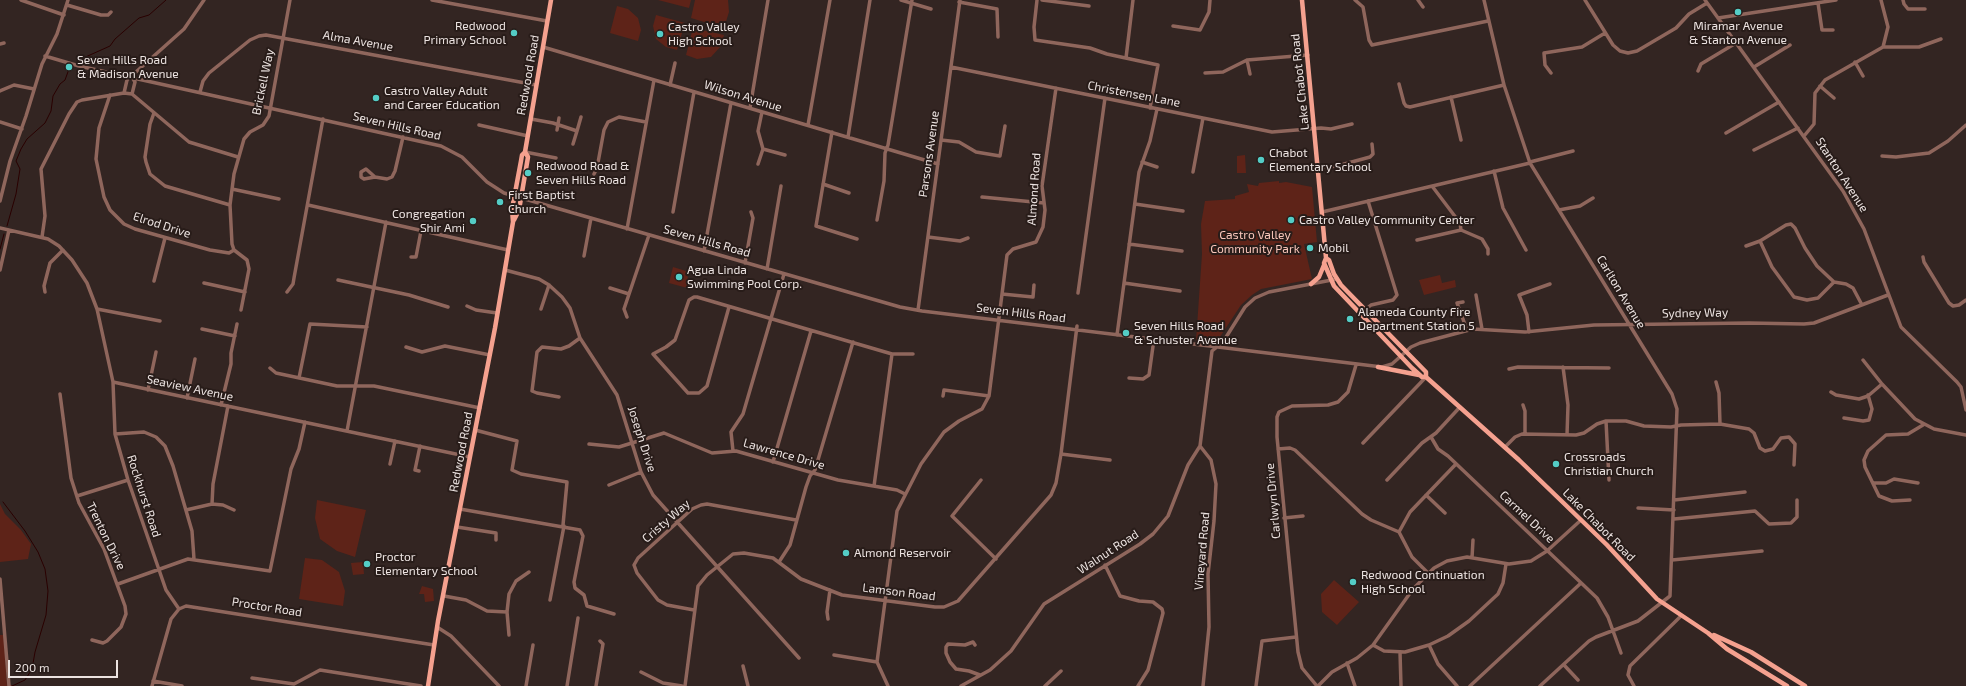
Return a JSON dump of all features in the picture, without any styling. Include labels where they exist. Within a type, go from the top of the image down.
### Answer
[{"type":"main road","name":"Redwood Road","points":[[428,686],[437,627],[490,355],[513,222],[512,209],[522,155],[525,152],[528,136],[551,0]]},
{"type":"main road","name":"Lake Chabot Road","points":[[1302,0],[1326,258],[1324,263],[1331,281],[1339,292],[1401,356],[1505,447],[1581,520],[1663,604],[1708,633],[1727,649],[1787,686]]},
{"type":"main road","name":"Redwood Road","points":[[513,222],[519,210],[528,156],[525,152]]},
{"type":"main road","name":"Lake Chabot Road","points":[[1326,258],[1330,260],[1337,279],[1364,309],[1426,372],[1424,377]]},
{"type":"main road","points":[[1311,284],[1321,275],[1324,263]]},
{"type":"main road","points":[[1378,367],[1412,373],[1424,377]]},
{"type":"main road","name":"Lake Chabot Road","points":[[1708,633],[1751,652],[1805,686]]},
{"type":"street","points":[[21,0],[64,15]]},
{"type":"street","points":[[0,201],[2,186],[45,56],[57,34],[68,0]]},
{"type":"street","points":[[124,93],[127,80],[187,25],[204,0]]},
{"type":"street","name":"Brickell Way","points":[[234,250],[231,241],[230,205],[238,158],[244,139],[250,132],[265,123],[271,108],[282,37],[290,0]]},
{"type":"street","points":[[432,0],[547,21]]},
{"type":"street","points":[[750,108],[768,0]]},
{"type":"street","points":[[808,125],[830,0]]},
{"type":"street","points":[[848,137],[870,0]]},
{"type":"street","points":[[902,0],[931,9]]},
{"type":"street","points":[[1037,0],[1034,28],[1035,40],[1090,48],[1158,65],[1150,108]]},
{"type":"street","points":[[1042,0],[1088,6]]},
{"type":"street","points":[[1126,58],[1133,0]]},
{"type":"street","points":[[1173,26],[1200,30],[1209,12],[1210,0]]},
{"type":"street","points":[[1355,0],[1363,7],[1364,20],[1369,40],[1372,45],[1488,21]]},
{"type":"street","points":[[1418,0],[1423,7]]},
{"type":"street","name":"Carlton Avenue","points":[[1484,0],[1504,86],[1530,162],[1674,399],[1677,409],[1671,594],[1669,599],[1663,604]]},
{"type":"street","points":[[1585,0],[1605,32],[1618,49],[1625,52],[1634,52],[1676,28],[1689,14],[1706,2]]},
{"type":"street","points":[[1718,18],[1813,2],[1818,3],[1836,0]]},
{"type":"street","points":[[1881,0],[1888,27],[1883,47]]},
{"type":"street","points":[[1903,0],[1904,4],[1908,8],[1925,9]]},
{"type":"street","points":[[960,1],[997,9],[998,37]]},
{"type":"street","name":"Parsons Avenue","points":[[918,310],[960,1]]},
{"type":"street","points":[[878,220],[884,181],[883,166],[912,2]]},
{"type":"street","name":"Stanton Avenue","points":[[1706,2],[1834,178],[1859,221],[1902,329],[1955,379],[1961,390],[1966,410]]},
{"type":"street","points":[[1818,3],[1822,30],[1833,30]]},
{"type":"street","points":[[67,5],[101,15],[108,15],[111,12]]},
{"type":"street","points":[[1551,73],[1545,65],[1544,54],[1582,47],[1605,32]]},
{"type":"street","name":"Alma Avenue","points":[[200,92],[203,81],[207,75],[250,40],[262,35],[282,37],[536,85]]},
{"type":"street","points":[[1804,136],[1814,124],[1814,97],[1820,86],[1855,62],[1883,47],[1919,47],[1941,38]]},
{"type":"street","points":[[1698,71],[1701,64],[1736,43]]},
{"type":"street","points":[[1754,68],[1790,45]]},
{"type":"street","name":"Wilson Avenue","points":[[543,47],[938,164]]},
{"type":"street","points":[[1204,73],[1223,72],[1247,60],[1308,55]]},
{"type":"street","name":"Seven Hills Road","points":[[45,56],[62,62],[323,119],[450,149],[462,157],[493,187],[515,196],[900,307],[1378,367],[1390,365],[1406,352]]},
{"type":"street","points":[[1247,60],[1250,74]]},
{"type":"street","points":[[1855,62],[1863,76]]},
{"type":"street","points":[[670,85],[675,63]]},
{"type":"street","name":"Christensen Lane","points":[[951,67],[1272,132],[1331,129],[1352,124]]},
{"type":"street","points":[[132,77],[135,82],[132,94]]},
{"type":"street","points":[[627,229],[654,80]]},
{"type":"street","points":[[1399,84],[1406,106],[1410,107],[1504,86]]},
{"type":"street","points":[[0,91],[14,85],[34,89]]},
{"type":"street","points":[[1820,86],[1834,98]]},
{"type":"street","name":"Almond Road","points":[[877,662],[897,511],[921,464],[944,432],[959,421],[982,409],[989,396],[1008,253],[1015,248],[1032,244],[1038,239],[1045,213],[1043,178],[1056,88]]},
{"type":"street","points":[[673,212],[694,92]]},
{"type":"street","points":[[42,238],[45,211],[41,174],[44,162],[69,114],[77,102],[88,98],[124,93],[132,94],[192,143],[238,158]]},
{"type":"street","name":"Elrod Drive","points":[[110,95],[100,124],[96,144],[96,166],[104,197],[110,210],[124,224],[135,229],[210,250],[229,253],[234,250]]},
{"type":"street","points":[[1451,97],[1461,140]]},
{"type":"street","points":[[1078,293],[1105,98]]},
{"type":"street","points":[[704,251],[730,102]]},
{"type":"street","points":[[1726,133],[1779,102]]},
{"type":"street","points":[[1117,335],[1142,162],[1150,141],[1157,109]]},
{"type":"street","points":[[758,164],[763,149],[758,131],[762,112]]},
{"type":"street","points":[[154,113],[150,124],[146,157],[148,169],[154,179],[165,186],[230,205]]},
{"type":"street","points":[[573,144],[581,117]]},
{"type":"street","points":[[594,174],[597,168],[604,130],[608,122],[619,117],[646,122]]},
{"type":"street","points":[[557,130],[559,118]]},
{"type":"street","points":[[1193,172],[1203,118]]},
{"type":"street","points":[[287,292],[293,284],[323,119]]},
{"type":"street","points":[[530,119],[577,131]]},
{"type":"street","points":[[0,122],[22,129]]},
{"type":"street","points":[[479,125],[528,136]]},
{"type":"street","points":[[1882,156],[1896,157],[1929,153],[1948,141],[1966,125]]},
{"type":"street","points":[[941,140],[959,142],[978,153],[1000,156],[1005,126]]},
{"type":"street","points":[[1754,150],[1798,128]]},
{"type":"street","points":[[832,132],[816,226],[857,239]]},
{"type":"street","points":[[375,177],[387,179],[393,176],[403,137]]},
{"type":"street","points":[[1318,168],[1336,166],[1370,157],[1373,154],[1372,144]]},
{"type":"street","points":[[763,149],[785,155]]},
{"type":"street","points":[[1322,212],[1573,151]]},
{"type":"street","points":[[525,152],[556,158]]},
{"type":"street","points":[[1142,162],[1157,167]]},
{"type":"street","points":[[1494,171],[1503,208],[1526,250]]},
{"type":"street","points":[[823,184],[850,193]]},
{"type":"street","points":[[767,269],[781,186]]},
{"type":"street","points":[[1432,186],[1460,223],[1461,230]]},
{"type":"street","points":[[232,189],[279,199]]},
{"type":"street","points":[[982,197],[1044,203]]},
{"type":"street","points":[[1560,210],[1580,206],[1593,198]]},
{"type":"street","points":[[1360,314],[1364,309],[1371,305],[1393,300],[1397,295],[1368,201]]},
{"type":"street","points":[[1135,204],[1183,211]]},
{"type":"street","points":[[308,205],[508,250]]},
{"type":"street","points":[[745,263],[752,218],[751,212]]},
{"type":"street","points":[[584,256],[591,218]]},
{"type":"street","points":[[347,431],[386,222]]},
{"type":"street","points":[[1746,246],[1760,241],[1786,225],[1791,224],[1795,228],[1813,261],[1834,282],[1846,284],[1853,288],[1862,305]]},
{"type":"street","points":[[0,228],[42,238],[55,243],[72,260],[87,282],[97,309],[113,382]]},
{"type":"street","points":[[0,270],[9,230]]},
{"type":"street","points":[[1417,240],[1461,230],[1482,238],[1488,249],[1488,254]]},
{"type":"street","points":[[411,257],[416,257],[421,231]]},
{"type":"street","points":[[627,317],[624,309],[649,235]]},
{"type":"street","points":[[928,237],[960,241],[968,238]]},
{"type":"street","points":[[154,281],[165,238]]},
{"type":"street","points":[[1760,241],[1772,267],[1794,297],[1807,300],[1818,298],[1834,282]]},
{"type":"street","points":[[1129,244],[1182,251]]},
{"type":"street","points":[[45,292],[44,286],[50,263],[63,250]]},
{"type":"street","points":[[234,250],[246,259],[249,264],[249,272],[241,310]]},
{"type":"street","points":[[1923,257],[1924,262],[1949,303],[1953,306],[1959,305],[1966,300]]},
{"type":"street","name":"Joseph Drive","points":[[505,270],[529,275],[549,285],[562,297],[570,308],[580,338],[617,395],[631,444],[641,472],[653,495],[677,524],[799,658]]},
{"type":"street","points":[[733,451],[730,441],[731,432],[743,414],[784,274]]},
{"type":"street","points":[[1216,347],[1223,342],[1242,311],[1251,301],[1269,292],[1337,279]]},
{"type":"street","points":[[338,280],[448,307]]},
{"type":"street","points":[[204,283],[245,292]]},
{"type":"street","points":[[1124,283],[1180,291]]},
{"type":"street","points":[[1530,332],[1527,315],[1519,295],[1550,284]]},
{"type":"street","points":[[541,309],[549,285]]},
{"type":"street","points":[[1002,294],[1032,297],[1034,285]]},
{"type":"street","points":[[610,288],[629,294]]},
{"type":"street","points":[[1476,295],[1482,329]]},
{"type":"street","name":"Sydney Way","points":[[1406,352],[1420,343],[1467,330],[1482,329],[1530,332],[1572,327],[1629,324],[1814,323],[1888,295]]},
{"type":"street","points":[[730,307],[708,383],[705,389],[699,393],[688,393],[652,354],[675,340],[689,300],[692,298],[730,307],[892,354],[913,354]]},
{"type":"street","points":[[1463,302],[1458,303],[1467,330]]},
{"type":"street","points":[[467,306],[476,310],[497,314]]},
{"type":"street","points":[[97,309],[160,321]]},
{"type":"street","points":[[221,405],[232,364],[231,352],[237,324]]},
{"type":"street","points":[[299,378],[310,324],[367,327]]},
{"type":"street","name":"Lamson Road","points":[[684,686],[698,586],[702,580],[729,556],[740,553],[767,557],[779,562],[797,576],[842,595],[935,607],[944,607],[953,604],[996,559],[1051,495],[1056,483],[1061,454],[1076,328]]},
{"type":"street","points":[[202,329],[234,336]]},
{"type":"street","points":[[773,462],[811,330]]},
{"type":"street","points":[[559,397],[532,391],[537,352],[542,347],[561,349],[569,346],[580,338]]},
{"type":"street","points":[[1129,378],[1143,379],[1148,375],[1154,339]]},
{"type":"street","points":[[779,562],[789,548],[807,482],[815,470],[852,342]]},
{"type":"street","points":[[406,346],[422,352],[445,346],[490,355]]},
{"type":"street","name":"Walnut Road","points":[[961,686],[990,670],[1011,651],[1044,604],[1140,544],[1153,534],[1168,516],[1188,465],[1200,446],[1210,358],[1212,351],[1216,347]]},
{"type":"street","points":[[148,390],[156,352]]},
{"type":"street","points":[[874,486],[892,354]]},
{"type":"street","points":[[187,398],[195,359]]},
{"type":"street","points":[[1863,360],[1911,416],[1923,424],[1939,431],[1966,435]]},
{"type":"street","name":"Carlwyn Drive","points":[[1317,686],[1305,673],[1300,663],[1296,637],[1276,427],[1279,412],[1292,406],[1328,405],[1338,402],[1348,392],[1356,365]]},
{"type":"street","points":[[1509,370],[1518,367],[1609,368]]},
{"type":"street","points":[[270,368],[276,373],[299,378],[342,386],[374,386],[480,408]]},
{"type":"street","points":[[1563,368],[1568,405],[1567,435]]},
{"type":"street","points":[[1363,443],[1424,377]]},
{"type":"street","name":"Seaview Avenue","points":[[113,382],[470,457]]},
{"type":"street","name":"Rockhurst Road","points":[[113,382],[115,434],[128,480],[167,593],[179,609]]},
{"type":"street","points":[[1716,382],[1719,393],[1720,424]]},
{"type":"street","points":[[1831,392],[1836,395],[1859,399],[1868,395],[1882,384]]},
{"type":"street","points":[[1961,390],[1966,388]]},
{"type":"street","points":[[943,396],[944,390],[989,396]]},
{"type":"street","name":"Trenton Drive","points":[[60,394],[72,478],[77,496],[82,512],[104,549],[125,606],[124,621],[121,627],[108,641],[103,642],[92,640]]},
{"type":"street","points":[[1844,418],[1863,421],[1869,420],[1872,409],[1868,395]]},
{"type":"street","points":[[1523,405],[1525,411],[1525,433]]},
{"type":"street","points":[[212,504],[212,484],[228,406]]},
{"type":"street","points":[[1387,480],[1422,443],[1431,437],[1460,407]]},
{"type":"street","points":[[1606,421],[1609,480]]},
{"type":"street","points":[[1505,447],[1515,437],[1525,433],[1567,435],[1584,433],[1597,424],[1606,421],[1626,421],[1644,426],[1676,427],[1681,425],[1720,424],[1749,429],[1754,433],[1760,448],[1765,451],[1773,449],[1781,438],[1789,437],[1795,444],[1794,465]]},
{"type":"street","points":[[118,584],[181,560],[194,559],[270,571],[291,469],[299,449],[305,422]]},
{"type":"street","points":[[1910,500],[1892,501],[1882,498],[1876,492],[1874,483],[1864,464],[1865,457],[1868,451],[1886,435],[1908,434],[1923,424]]},
{"type":"street","points":[[476,430],[517,442],[512,470],[521,474],[567,482],[563,525],[550,600]]},
{"type":"street","points":[[115,434],[144,432],[161,441],[168,452],[194,539],[194,559]]},
{"type":"street","name":"Lawrence Drive","points":[[589,444],[619,447],[664,433],[712,453],[733,451],[838,480],[897,490],[906,494]]},
{"type":"street","name":"Carmel Drive","points":[[1431,437],[1438,449],[1548,550],[1600,602],[1613,630],[1621,653]]},
{"type":"street","points":[[390,464],[395,441]]},
{"type":"street","points":[[419,471],[415,470],[420,446]]},
{"type":"street","name":"Vineyard Road","points":[[1200,446],[1211,460],[1216,484],[1214,521],[1208,574],[1209,627],[1203,686]]},
{"type":"street","points":[[1278,449],[1290,448],[1295,450],[1362,514],[1371,520],[1399,532],[1405,540],[1412,557],[1428,573]]},
{"type":"street","points":[[1061,454],[1110,460]]},
{"type":"street","points":[[1399,532],[1407,516],[1456,464]]},
{"type":"street","points":[[609,485],[641,472]]},
{"type":"street","points":[[1874,483],[1886,483],[1894,479],[1918,483]]},
{"type":"street","points":[[77,496],[128,480]]},
{"type":"street","points":[[981,480],[952,516],[996,559]]},
{"type":"street","points":[[1674,500],[1745,492]]},
{"type":"street","points":[[1426,495],[1445,513]]},
{"type":"street","points":[[1674,519],[1754,511],[1769,524],[1792,523],[1797,517],[1797,500]]},
{"type":"street","points":[[186,510],[212,504],[223,505],[234,510]]},
{"type":"street","name":"Cristy Way","points":[[694,610],[667,605],[658,600],[634,569],[635,561],[694,507],[704,504],[796,520]]},
{"type":"street","points":[[1638,508],[1674,510]]},
{"type":"street","points":[[460,509],[563,525],[577,528],[582,531],[583,536],[574,582],[575,588],[584,595],[587,606],[614,614]]},
{"type":"street","points":[[1284,518],[1303,516]]},
{"type":"street","points":[[1317,686],[1332,672],[1373,645],[1413,589],[1428,573],[1447,561],[1461,558],[1472,558],[1506,564],[1531,561],[1548,550],[1581,520]]},
{"type":"street","points":[[457,526],[496,533],[496,540]]},
{"type":"street","points":[[1472,558],[1473,540]]},
{"type":"street","points":[[1672,560],[1762,551]]},
{"type":"street","points":[[1373,645],[1384,651],[1412,651],[1429,645],[1462,626],[1492,601],[1502,587],[1506,564]]},
{"type":"street","points":[[1105,566],[1120,596],[1139,601],[1153,602],[1162,609],[1163,612],[1148,670],[1138,686]]},
{"type":"street","points":[[509,635],[507,599],[516,581],[529,572]]},
{"type":"street","points":[[0,579],[9,686]]},
{"type":"street","points":[[1470,686],[1581,583]]},
{"type":"street","points":[[828,619],[827,612],[830,590]]},
{"type":"street","points":[[444,596],[466,600],[487,611],[507,612]]},
{"type":"street","points":[[1540,686],[1589,641],[1638,621],[1654,608],[1663,604]]},
{"type":"street","name":"Proctor Road","points":[[179,609],[186,606],[194,606],[434,645]]},
{"type":"street","points":[[152,686],[171,619],[179,609]]},
{"type":"street","points":[[1634,686],[1628,675],[1630,666],[1680,616]]},
{"type":"street","points":[[567,686],[578,618]]},
{"type":"street","points":[[437,627],[451,636],[499,686]]},
{"type":"street","points":[[0,638],[5,637]]},
{"type":"street","points":[[1256,686],[1262,641],[1296,637]]},
{"type":"street","points":[[596,686],[603,644],[600,641]]},
{"type":"street","points":[[975,645],[973,642],[965,645],[948,644],[946,647],[946,653],[950,662],[956,669],[969,671],[980,675]]},
{"type":"street","points":[[526,686],[533,645]]},
{"type":"street","points":[[1429,645],[1438,664],[1457,686]]},
{"type":"street","points":[[1400,652],[1401,686]]},
{"type":"street","points":[[834,654],[877,662],[888,686]]},
{"type":"street","points":[[1347,663],[1355,686]]},
{"type":"street","points":[[1564,665],[1578,680]]},
{"type":"street","points":[[743,666],[748,686]]},
{"type":"street","points":[[252,678],[294,684],[320,670],[421,686]]},
{"type":"street","points":[[1045,686],[1061,671]]},
{"type":"street","points":[[641,672],[663,682],[684,686]]},
{"type":"street","points":[[153,681],[182,686]]},
{"type":"green space","points":[[658,0],[691,0],[689,8]]},
{"type":"green space","points":[[695,0],[728,0],[729,12],[724,28],[691,18]]},
{"type":"green space","points":[[617,6],[628,9],[638,18],[641,30],[638,41],[610,33]]},
{"type":"green space","points":[[656,15],[685,23],[677,50],[666,47],[656,39],[653,26]]},
{"type":"green space","points":[[693,28],[724,35],[721,46],[711,57],[697,59],[686,55]]},
{"type":"green space","points":[[1245,155],[1246,173],[1237,173],[1237,156]]},
{"type":"green space","name":"Castro Valley Community Park","points":[[1279,181],[1279,183],[1286,182],[1312,187],[1317,242],[1304,244],[1312,279],[1261,289],[1241,305],[1215,343],[1196,341],[1202,254],[1201,224],[1205,201],[1235,199],[1235,196],[1249,192],[1247,184],[1258,186],[1259,183]]},
{"type":"green space","name":"Agua Linda Swimming Pool Corp.","points":[[673,267],[686,271],[691,289],[669,283]]},
{"type":"green space","points":[[1440,275],[1442,283],[1455,280],[1456,287],[1424,295],[1419,280]]},
{"type":"green space","points":[[317,500],[366,510],[355,557],[337,551],[320,539],[315,518]]},
{"type":"green space","points":[[0,504],[5,514],[21,530],[31,544],[28,559],[0,562]]},
{"type":"green space","points":[[305,558],[322,560],[339,572],[345,591],[343,606],[299,599]]},
{"type":"green space","points":[[363,562],[364,574],[353,575],[351,563]]},
{"type":"green space","points":[[1334,580],[1359,602],[1337,625],[1322,612],[1321,594]]},
{"type":"green space","points":[[422,586],[433,589],[434,601],[425,602],[424,594],[419,594]]},
{"type":"green space","points":[[0,635],[4,635],[7,685],[17,686],[0,686]]},
{"type":"waterway","points":[[81,59],[110,46],[115,39],[139,18],[149,15],[166,0]]},
{"type":"waterway","points":[[7,226],[16,194],[20,169],[16,161],[27,139],[45,123],[51,111],[53,96],[60,84],[65,80],[69,69]]},
{"type":"waterway","points":[[0,249],[4,234]]},
{"type":"waterway","points":[[3,502],[25,531],[38,552],[45,569],[48,591],[46,615],[35,652],[32,669],[25,680],[12,686]]},
{"type":"place","name":"Miramar Avenue & Stanton Avenue","points":[[1738,12]]},
{"type":"place","name":"Redwood Primary School","points":[[514,33]]},
{"type":"place","name":"Castro Valley High School","points":[[660,34]]},
{"type":"place","name":"Seven Hills Road & Madison Avenue","points":[[69,67]]},
{"type":"place","name":"Castro Valley Adult and Career Education","points":[[376,98]]},
{"type":"place","name":"Chabot Elementary School","points":[[1261,160]]},
{"type":"place","name":"Redwood Road & Seven Hills Road","points":[[528,173]]},
{"type":"place","name":"First Baptist Church","points":[[500,202]]},
{"type":"place","name":"Castro Valley Community Center","points":[[1291,220]]},
{"type":"place","name":"Congregation Shir Ami","points":[[473,221]]},
{"type":"place","name":"Mobil","points":[[1310,248]]},
{"type":"place","name":"Agua Linda Swimming Pool Corp.","points":[[679,277]]},
{"type":"place","name":"Alameda County Fire Department Station 5","points":[[1350,319]]},
{"type":"place","name":"Seven Hills Road & Schuster Avenue","points":[[1126,333]]},
{"type":"place","name":"Crossroads Christian Church","points":[[1556,464]]},
{"type":"place","name":"Almond Reservoir","points":[[846,553]]},
{"type":"place","name":"Proctor Elementary School","points":[[367,564]]},
{"type":"place","name":"Redwood Continuation High School","points":[[1353,582]]}]
